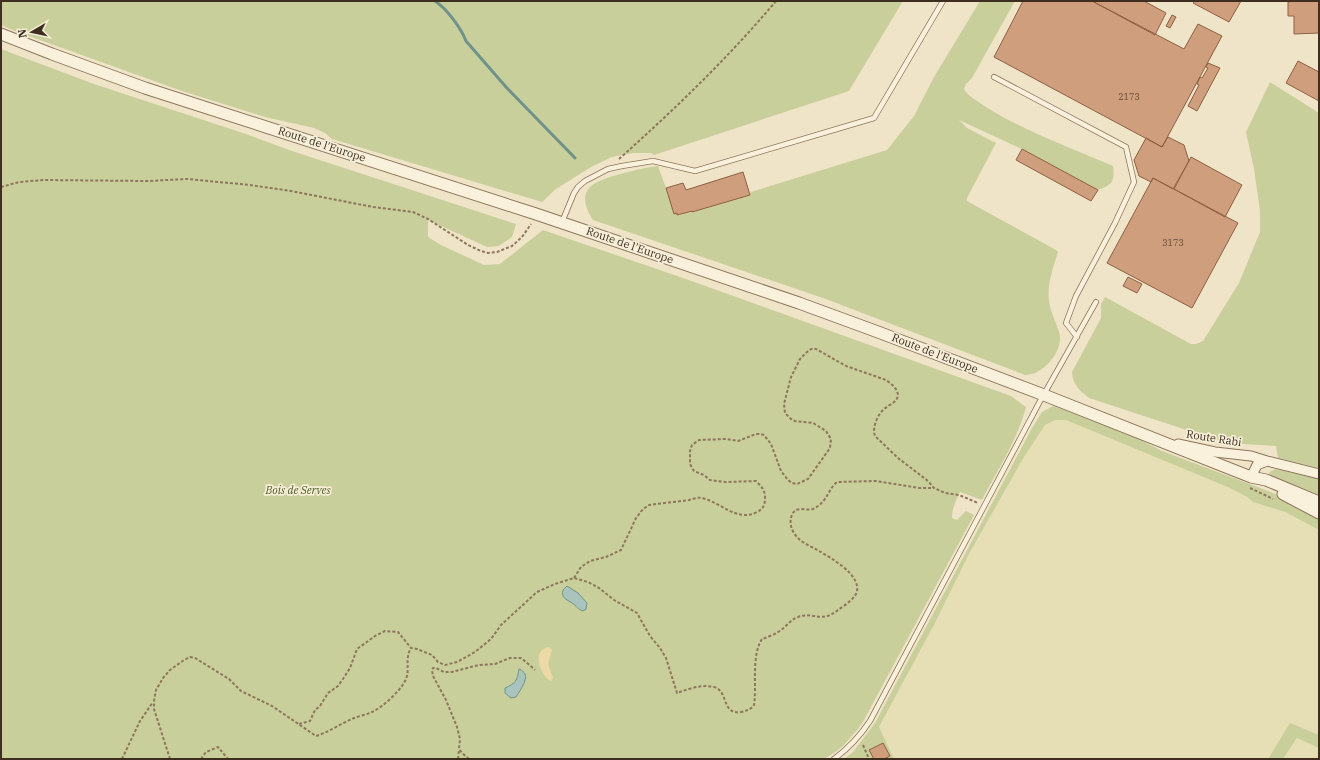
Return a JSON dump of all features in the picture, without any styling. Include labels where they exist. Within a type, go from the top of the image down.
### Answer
[{"type":"street","name":"Route de l'Europe","points":[[1,34],[145,88],[562,222],[799,303],[1044,395],[1251,476],[1266,480],[1319,502]]},
{"type":"street","name":"Route Rabi","points":[[1158,440],[1214,452],[1251,456],[1319,474]]},
{"type":"street","points":[[1251,476],[1256,465],[1267,461]]},
{"type":"street","name":"Route de l'Europe","points":[[1251,476],[1264,485],[1319,513]]},
{"type":"lane","points":[[562,222],[578,187],[585,181],[608,169],[653,161],[695,171],[874,118],[943,1]]},
{"type":"lane","points":[[994,77],[1126,148],[1134,182],[1115,223],[1076,296],[1066,324],[1077,337]]},
{"type":"lane","points":[[834,759],[853,743],[870,720],[1044,395],[1096,302]]},
{"type":"path","points":[[625,154],[661,122],[728,56],[776,1]]},
{"type":"path","points":[[1,187],[19,182],[44,180],[148,181],[187,179],[250,185],[291,191],[373,207],[413,212],[428,219],[468,245],[488,253],[497,252],[512,246],[522,237],[532,223],[524,221]]},
{"type":"path","points":[[574,578],[581,567],[590,561],[606,557],[621,550],[636,518],[643,509],[649,505],[700,498],[712,501],[736,514],[754,514],[761,510],[764,506],[765,495],[756,481],[725,482],[710,480],[704,475],[694,471],[690,464],[690,450],[692,445],[699,440],[726,439],[738,441],[756,434],[764,435],[774,451],[780,471],[788,480],[792,483],[798,484],[808,479],[830,448],[831,439],[826,431],[813,423],[795,422],[792,420],[785,413],[784,404],[790,377],[800,359],[811,349],[816,349],[846,366],[886,380],[895,387],[898,395],[896,400],[883,410],[875,424],[874,432],[879,441],[928,481],[934,488]]},
{"type":"path","points":[[411,648],[417,648],[445,665],[457,662],[475,652],[491,639],[501,625],[537,592],[574,578],[588,582],[599,588],[614,600],[636,613],[666,658],[677,693],[695,687],[715,687],[722,693],[730,709],[734,712],[747,711],[754,705],[755,672],[758,648],[762,639],[781,631],[796,617],[808,616],[823,618],[831,616],[855,596],[857,591],[856,583],[852,575],[846,569],[801,541],[794,533],[790,526],[793,513],[799,509],[813,509],[827,497],[833,485],[837,482],[875,481],[920,488],[934,488],[946,493],[959,495],[984,506]]},
{"type":"path","points":[[1246,487],[1275,500]]},
{"type":"path","points":[[299,724],[310,721],[314,710],[320,706],[328,693],[338,686],[343,680],[350,668],[357,649],[375,636],[385,631],[398,632],[411,648]]},
{"type":"path","points":[[170,759],[154,709],[156,690],[170,670],[190,657],[195,658],[224,675],[241,691],[272,706],[316,736],[329,732],[352,719],[381,707],[403,685],[408,672],[408,653],[411,648]]},
{"type":"path","points":[[458,759],[460,739],[457,727],[446,700],[433,676],[433,668],[444,672],[452,672],[478,665],[495,664],[510,658],[521,658],[535,670]]},
{"type":"path","points":[[122,759],[140,722],[154,701]]},
{"type":"path","points":[[863,744],[869,759]]},
{"type":"path","points":[[201,759],[206,752],[218,748],[228,759]]},
{"type":"path","points":[[460,748],[462,753],[469,759]]},
{"type":"shaded area","points":[[1066,419],[1230,488],[1253,502],[1285,512],[1319,530],[1319,735],[1290,724],[1268,759],[894,759],[879,727],[935,623],[969,554],[1024,457],[1045,425],[1055,420]]},
{"type":"shaded area","points":[[1297,738],[1319,748],[1319,759],[1283,759]]},
{"type":"green space","points":[[1,1],[903,1],[849,91],[654,155],[651,153],[633,153],[612,157],[591,167],[556,189],[542,202],[332,139],[325,133],[314,128],[265,117],[179,90],[15,31],[1,25]]},
{"type":"green space","points":[[980,1],[1015,1],[972,78],[966,84],[964,89],[966,92],[983,105],[1013,123],[1113,166],[1112,182],[1098,190],[1022,149],[959,120],[967,128],[996,143],[967,198],[967,201],[1058,252],[1051,276],[1049,300],[1059,332],[1060,344],[1051,361],[1037,372],[1025,375],[823,298],[593,220],[585,200],[585,196],[589,188],[601,180],[632,171],[658,166],[674,214],[677,213],[677,215],[749,195],[751,192],[887,150],[914,116],[934,77]]},
{"type":"green space","name":"Bois de Serves","points":[[1,49],[94,84],[246,134],[292,151],[516,224],[512,237],[499,246],[487,247],[428,220],[428,237],[441,245],[484,265],[500,264],[543,230],[686,279],[1011,396],[1026,407],[1013,443],[982,500],[960,492],[953,507],[952,518],[957,520],[966,511],[974,515],[858,729],[843,746],[824,759],[1,759]]},
{"type":"green space","points":[[1270,82],[1319,113],[1319,468],[1278,458],[1276,446],[1226,443],[1089,398],[1077,387],[1072,372],[1101,318],[1101,304],[1105,297],[1191,344],[1196,344],[1203,341],[1239,283],[1260,232],[1260,211],[1254,169],[1246,132]]},
{"type":"green space","points":[[1053,406],[1137,438],[1162,451],[1273,493],[1302,507],[1319,518],[1319,530],[1285,512],[1253,502],[1230,488],[1066,420],[1055,420],[1045,425],[1024,457],[969,554],[935,623],[879,727],[894,759],[844,759],[853,752],[875,723],[1032,428],[1042,412]]},
{"type":"green space","points":[[1276,469],[1319,479],[1319,495],[1270,475],[1269,473],[1271,471]]},
{"type":"green space","points":[[1290,723],[1319,735],[1319,748],[1297,738],[1283,759],[1268,759]]},
{"type":"sand","points":[[549,647],[552,650],[548,664],[553,678],[551,681],[544,675],[539,659],[540,653],[543,649]]},
{"type":"water","points":[[567,586],[578,593],[587,603],[586,609],[583,611],[581,610],[564,598],[563,590]]},
{"type":"water","points":[[519,669],[525,673],[526,677],[523,686],[516,697],[511,698],[505,693],[505,688],[512,685],[515,681],[518,676]]},
{"type":"building","points":[[1023,1],[1092,1],[1184,49],[1198,24],[1222,36],[1162,147],[994,57]]},
{"type":"building","points":[[1092,1],[1144,1],[1166,13],[1155,35]]},
{"type":"building","points":[[1195,1],[1241,1],[1229,22],[1193,3]]},
{"type":"building","points":[[1319,1],[1319,33],[1294,34],[1294,16],[1288,16],[1288,2]]},
{"type":"building","points":[[1172,15],[1176,17],[1170,28],[1166,26]]},
{"type":"building","points":[[1298,61],[1319,72],[1319,101],[1286,83]]},
{"type":"building","points":[[1208,63],[1220,68],[1197,111],[1188,106],[1199,85],[1197,84],[1200,77],[1202,78],[1208,68],[1206,67]]},
{"type":"building","points":[[1168,137],[1184,145],[1189,161],[1173,189],[1153,178],[1151,182],[1139,176],[1134,160],[1146,138],[1162,147]]},
{"type":"building","points":[[1022,149],[1098,190],[1091,201],[1016,160]]},
{"type":"building","points":[[1191,157],[1242,185],[1225,217],[1174,189]]},
{"type":"building","points":[[743,172],[750,195],[692,212],[677,215],[677,213],[674,214],[666,188],[683,183],[686,190]]},
{"type":"building","points":[[1153,178],[1238,223],[1192,308],[1107,263]]},
{"type":"building","points":[[1128,277],[1142,284],[1137,293],[1123,286]]},
{"type":"building","points":[[883,743],[890,756],[884,759],[874,759],[869,750]]},
{"type":"waterway","points":[[435,1],[440,4],[449,14],[461,30],[466,41],[506,87],[575,158]]}]
